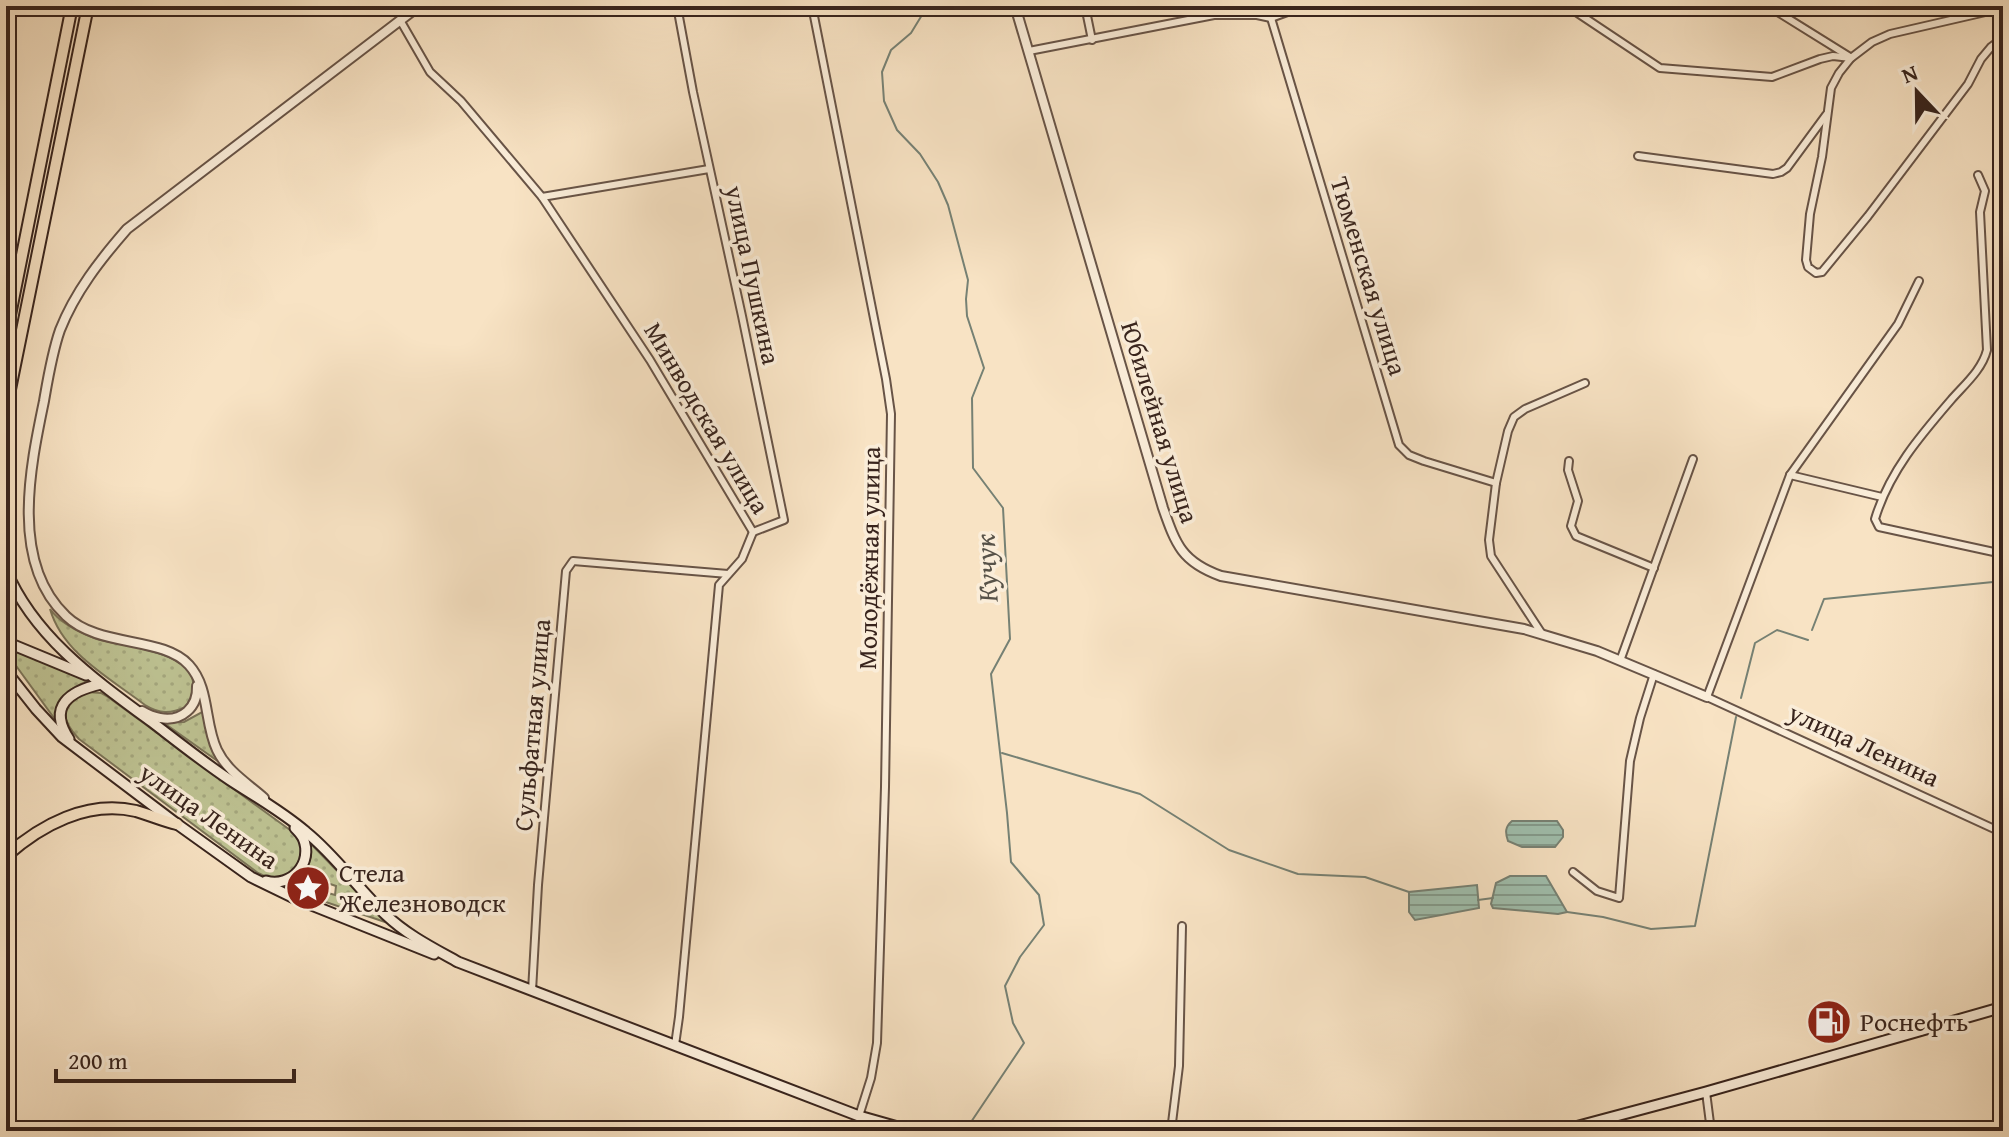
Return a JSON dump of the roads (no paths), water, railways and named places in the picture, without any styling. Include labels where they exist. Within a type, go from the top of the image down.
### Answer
[{"type":"main road","points":[[6,335],[72,6]]},
{"type":"main road","points":[[6,409],[88,6]]},
{"type":"main road","points":[[6,435],[12,384]]},
{"type":"main road","points":[[6,570],[31,614],[55,644],[133,709],[289,819],[323,848],[388,918],[407,932],[458,962],[859,1116],[912,1131]]},
{"type":"main road","points":[[6,642],[97,681]]},
{"type":"main road","name":"улица Ленина","points":[[6,671],[49,724],[76,748],[251,877],[458,962]]},
{"type":"main road","points":[[76,748],[61,726],[63,703],[73,693],[97,681]]},
{"type":"main road","points":[[6,856],[33,833],[56,821],[96,809],[136,811],[177,824]]},
{"type":"main road","points":[[251,877],[273,883],[284,882],[299,874],[305,862],[303,838],[289,819]]},
{"type":"main road","points":[[1560,1131],[2003,1007]]},
{"type":"street","points":[[289,819],[225,763],[211,736],[201,684],[187,662],[166,650],[102,636],[79,627],[64,615],[47,592],[36,564],[30,533],[28,502],[32,463],[60,332],[76,296],[100,260],[127,229],[419,6]]},
{"type":"street","name":"улица Пушкина","points":[[677,6],[784,520],[753,532]]},
{"type":"street","name":"Молодёжная улица","points":[[812,6],[891,414],[877,1043],[871,1078],[859,1116]]},
{"type":"street","name":"Юбилейная улица","points":[[1015,6],[1163,508],[1179,547],[1189,559],[1221,576],[1542,634],[1620,661],[1707,697]]},
{"type":"street","points":[[1085,6],[1092,40]]},
{"type":"street","points":[[1255,6],[1257,15]]},
{"type":"street","points":[[1029,51],[1214,15],[1271,18],[1304,6]]},
{"type":"street","points":[[1567,6],[1660,68],[1772,77],[1820,59],[1833,56],[1851,58]]},
{"type":"street","points":[[1768,6],[1851,58]]},
{"type":"street","points":[[2003,8],[1890,34],[1872,42],[1851,58],[1834,80],[1810,214],[1808,267],[1816,273],[1822,272],[1968,84],[1981,59],[2003,38]]},
{"type":"street","name":"Тюменская улица","points":[[1271,18],[1399,445],[1409,455],[1424,461],[1496,483]]},
{"type":"street","name":"Минводская улица","points":[[400,20],[430,72],[461,101],[542,197],[650,360],[753,532],[742,559],[719,585],[675,1045]]},
{"type":"street","points":[[1638,156],[1773,174],[1787,168],[1828,112]]},
{"type":"street","points":[[542,197],[709,169]]},
{"type":"street","points":[[1978,175],[1985,191],[1980,212],[1987,350],[1980,366],[1919,438],[1898,469],[1882,497],[1875,519],[1879,527],[2003,554]]},
{"type":"street","points":[[1707,697],[1790,475],[1898,324],[1919,281]]},
{"type":"street","points":[[1542,634],[1491,556],[1489,540],[1496,483],[1514,417],[1525,409],[1585,383]]},
{"type":"street","points":[[1620,661],[1693,459]]},
{"type":"street","points":[[1569,461],[1568,470],[1578,501],[1571,526],[1576,536],[1654,568]]},
{"type":"street","points":[[1790,475],[1882,497]]},
{"type":"street","name":"Сульфатная улица","points":[[532,991],[538,885],[566,571],[573,561],[728,574]]},
{"type":"street","points":[[133,709],[160,718],[186,714],[198,696],[194,673]]},
{"type":"street","points":[[1573,872],[1597,891],[1619,898],[1630,761],[1654,674]]},
{"type":"street","name":"улица Ленина","points":[[1707,697],[2003,833]]},
{"type":"street","points":[[1171,1131],[1179,1066],[1182,926]]},
{"type":"street","points":[[1706,1092],[1711,1131]]},
{"type":"waterway","name":"Кучук","points":[[918,6],[922,15],[911,33],[891,50],[882,72],[884,101],[897,130],[920,154],[938,182],[948,205],[968,280],[967,316],[984,368],[972,398],[973,468],[1003,508],[1010,639],[991,674],[1011,862],[1039,895],[1044,925],[1020,957],[1005,986],[1013,1023],[1024,1043],[965,1131]]},
{"type":"waterway","points":[[1812,630],[1824,599],[2003,581]]},
{"type":"waterway","points":[[1741,698],[1755,643],[1777,630],[1808,640]]},
{"type":"waterway","points":[[1567,912],[1651,929],[1695,926],[1736,717]]},
{"type":"waterway","points":[[1002,753],[1140,794],[1229,850],[1298,874],[1365,877],[1409,892]]},
{"type":"waterway","points":[[1478,900],[1493,898]]},
{"type":"place","name":"Стела Железноводск","points":[[308,888]]},
{"type":"place","name":"Роснефть","points":[[1829,1022]]}]
